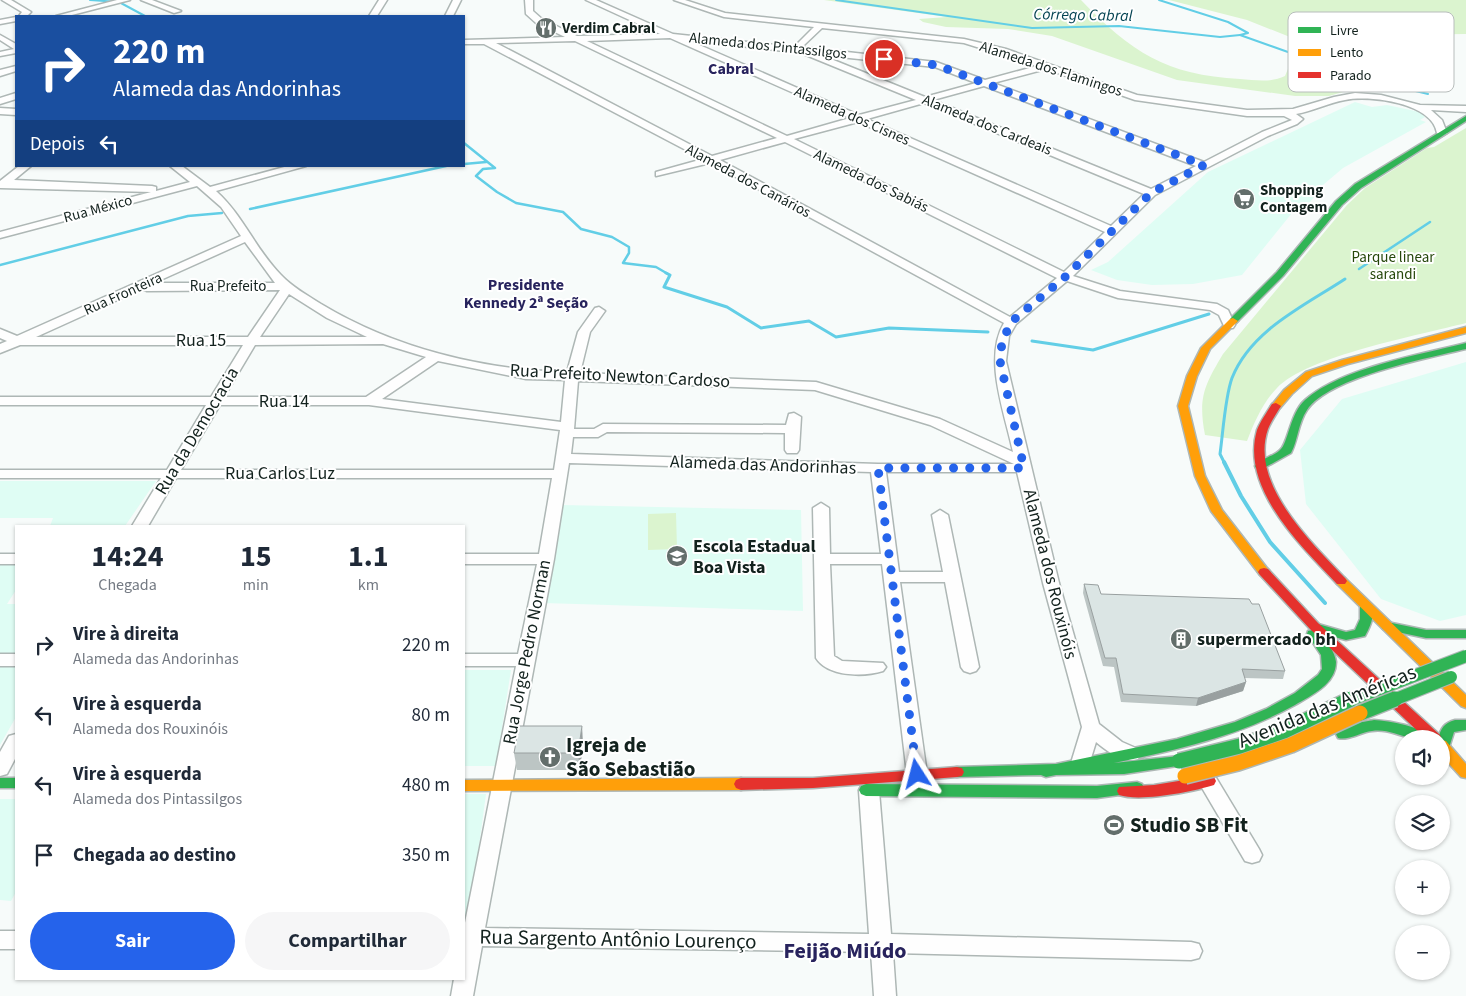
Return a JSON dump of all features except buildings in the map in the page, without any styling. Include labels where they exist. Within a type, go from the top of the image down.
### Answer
[{"type":"main road","points":[[1318,685],[1328,670],[1329,659],[1322,644],[1217,510],[1200,476],[1183,406],[1192,376],[1206,348],[1280,274],[1339,203],[1354,190],[1466,118]]},
{"type":"main road","points":[[1466,330],[1345,362],[1309,374],[1288,392],[1260,431],[1260,466],[1275,502],[1289,525],[1366,607],[1466,702]]},
{"type":"main road","points":[[1260,466],[1287,451],[1299,414],[1309,401],[1323,390],[1384,369],[1466,346]]},
{"type":"main road","points":[[1271,581],[1314,626],[1372,677],[1425,730]]},
{"type":"main road","points":[[1314,626],[1335,634],[1351,636],[1361,634],[1365,630],[1367,621],[1366,607]]},
{"type":"main road","points":[[1384,625],[1406,632],[1431,635],[1450,636],[1466,634]]},
{"type":"main road","name":"Avenida das Américas","points":[[465,786],[813,783],[967,771],[1094,771],[1150,767],[1240,746],[1284,731],[1333,706],[1466,656]]},
{"type":"main road","name":"Avenida das Américas","points":[[813,783],[869,791],[1124,791],[1238,763],[1292,745],[1350,717],[1466,671]]},
{"type":"main road","points":[[1350,678],[1372,677],[1402,681],[1444,700],[1466,717]]},
{"type":"main road","points":[[1046,772],[1081,763],[1178,746],[1257,721],[1301,697],[1318,685],[1334,680]]},
{"type":"main road","points":[[1333,740],[1363,724],[1379,723],[1396,726],[1405,730]]},
{"type":"main road","points":[[1447,730],[1459,724],[1466,724]]},
{"type":"main road","points":[[1450,756],[1466,773]]},
{"type":"main road","points":[[1124,791],[1154,791],[1256,770]]},
{"type":"main road","points":[[0,783],[15,783]]},
{"type":"street","points":[[6,0],[27,12],[25,15]]},
{"type":"street","points":[[64,15],[125,0]]},
{"type":"street","points":[[144,0],[178,11]]},
{"type":"street","points":[[374,15],[383,0]]},
{"type":"street","points":[[449,15],[457,0]]},
{"type":"street","name":"Alameda dos Sabiás","points":[[529,0],[529,12],[538,21],[786,139],[1065,277],[1118,294],[1213,307],[1224,313],[1229,325]]},
{"type":"street","name":"Alameda dos Cisnes","points":[[590,0],[1113,231]]},
{"type":"street","name":"Alameda dos Flamingos","points":[[678,0],[724,15],[964,42],[1003,51],[1135,97],[1275,116],[1296,121]]},
{"type":"street","points":[[797,48],[819,26]]},
{"type":"street","name":"Alameda dos Pintassilgos","points":[[465,42],[671,36],[797,48],[936,65],[1204,165]]},
{"type":"street","points":[[0,37],[15,46]]},
{"type":"street","name":"Alameda dos Canários","points":[[484,41],[710,159],[1011,322]]},
{"type":"street","points":[[0,54],[15,47]]},
{"type":"street","name":"Alameda dos Cardeais","points":[[797,48],[1151,193]]},
{"type":"street","points":[[660,174],[925,100],[982,82],[1046,66]]},
{"type":"street","points":[[0,73],[15,68]]},
{"type":"street","points":[[0,101],[15,96]]},
{"type":"street","name":"Alameda dos Rouxinóis","points":[[1264,134],[1275,126],[1275,116],[1347,97],[1363,96],[1412,106],[1433,115],[1439,121],[1442,133]]},
{"type":"street","name":"Alameda dos Rouxinóis","points":[[1081,763],[1086,754],[1091,727],[1051,583],[1023,465],[1000,361],[1002,342],[1011,322],[1065,277],[1151,193],[1264,134],[1296,121],[1331,101]]},
{"type":"street","name":"Alameda dos Rouxinóis","points":[[1412,106],[1466,109]]},
{"type":"street","points":[[0,111],[15,112]]},
{"type":"street","points":[[0,121],[15,112]]},
{"type":"street","points":[[2,184],[25,167]]},
{"type":"street","name":"Rua Prefeito Newton Cardoso","points":[[176,167],[209,190],[230,212],[245,238],[273,274],[286,286],[332,317],[386,341],[436,356],[526,375],[816,386],[935,422],[1023,465]]},
{"type":"street","points":[[209,190],[296,167]]},
{"type":"street","name":"Rua México","points":[[0,235],[197,183]]},
{"type":"street","points":[[2,184],[168,190]]},
{"type":"street","points":[[0,225],[32,226]]},
{"type":"street","name":"Rua Fronteira","points":[[0,348],[140,287],[245,238]]},
{"type":"street","name":"Rua Prefeito","points":[[140,287],[286,286]]},
{"type":"street","name":"Rua da Democracia","points":[[141,525],[286,286]]},
{"type":"street","name":"Rua Jorge Pedro Norman","points":[[465,966],[468,937],[501,786],[546,559],[567,430],[572,378],[584,332],[599,312]]},
{"type":"street","points":[[0,333],[17,341]]},
{"type":"street","name":"Rua 15","points":[[17,341],[386,341]]},
{"type":"street","points":[[369,401],[436,356]]},
{"type":"street","name":"Rua 14","points":[[0,401],[369,401],[598,433],[603,428],[793,423],[792,450]]},
{"type":"street","name":"Alameda das Andorinhas","points":[[561,466],[878,468],[1023,465]]},
{"type":"street","name":"Rua Carlos Luz","points":[[0,474],[561,466]]},
{"type":"street","points":[[878,468],[917,774]]},
{"type":"street","points":[[821,508],[825,658],[829,664],[838,666],[877,667]]},
{"type":"street","points":[[940,515],[970,668]]},
{"type":"street","points":[[465,559],[546,559]]},
{"type":"street","points":[[822,559],[889,559]]},
{"type":"street","points":[[0,560],[15,560]]},
{"type":"street","points":[[893,577],[952,577]]},
{"type":"street","points":[[0,660],[15,660]]},
{"type":"street","points":[[465,660],[526,660]]},
{"type":"street","points":[[1091,727],[1115,747],[1132,755]]},
{"type":"street","points":[[0,768],[15,743]]},
{"type":"street","points":[[1208,781],[1252,855]]},
{"type":"street","points":[[869,791],[885,996]]},
{"type":"street","name":"Rua Sargento Antônio Lourenço","points":[[468,937],[1192,950]]},
{"type":"street","points":[[0,940],[15,940]]},
{"type":"street","name":"Rua Jorge Pedro Norman","points":[[462,996],[464,980]]},
{"type":"shaded area","name":"Shopping Contagem","points":[[1355,102],[1372,107],[1387,105],[1420,112],[1425,117],[1420,120],[1426,122],[1343,168],[1323,185],[1301,214],[1292,213],[1242,275],[1193,284],[1152,285],[1117,280],[1091,270],[1108,262],[1208,172]]},
{"type":"shaded area","points":[[1466,362],[1466,615],[1440,621],[1381,599],[1306,504],[1300,450],[1342,399]]},
{"type":"shaded area","points":[[0,481],[156,481],[126,525],[50,525],[53,518],[0,518]]},
{"type":"shaded area","name":"Escola Estadual Boa Vista","points":[[562,505],[801,510],[803,611],[543,603]]},
{"type":"shaded area","points":[[0,565],[15,565],[15,592],[7,604],[15,604],[15,653],[0,653]]},
{"type":"shaded area","points":[[0,667],[15,667],[15,719],[0,745]]},
{"type":"shaded area","points":[[465,670],[511,670],[496,766],[465,766]]},
{"type":"shaded area","points":[[465,794],[486,794],[467,935],[465,935]]},
{"type":"shaded area","points":[[0,799],[15,799],[15,894],[11,901],[0,900]]},
{"type":"green space","points":[[824,0],[1081,0],[1117,34],[1134,47],[1170,66],[1214,77],[1263,80],[1274,80],[1285,76],[1288,69],[1288,92],[1343,92],[1329,96],[1295,96],[1177,80],[1052,36],[1008,29],[946,27],[923,22],[919,19],[947,17]]},
{"type":"green space","points":[[1169,0],[1466,0],[1466,34],[1454,34],[1454,12],[1288,12],[1288,36],[1247,20]]},
{"type":"green space","name":"Parque linear sarandi","points":[[1466,128],[1466,323],[1366,348],[1313,366],[1292,377],[1277,388],[1267,400],[1247,441],[1205,435],[1202,411],[1204,393],[1211,375],[1223,354],[1347,205],[1365,188],[1427,148],[1434,147]]},
{"type":"green space","points":[[676,513],[677,549],[648,550],[648,514]]},
{"type":"waterway","points":[[90,0],[119,2],[143,15]]},
{"type":"waterway","name":"Córrego Cabral","points":[[836,0],[1032,28],[1119,26],[1220,37],[1240,35]]},
{"type":"waterway","name":"Córrego Cabral","points":[[1159,0],[1228,22],[1248,33],[1240,35]]},
{"type":"waterway","name":"Córrego Cabral","points":[[1240,35],[1288,52]]},
{"type":"waterway","name":"Córrego Cabral","points":[[1420,92],[1428,94]]},
{"type":"waterway","points":[[465,144],[495,168],[483,169],[476,176],[497,192],[516,203],[563,212],[581,229],[612,237],[629,247],[629,253],[623,263],[656,267],[668,274]]},
{"type":"waterway","points":[[465,164],[486,162]]},
{"type":"waterway","points":[[250,209],[441,167]]},
{"type":"waterway","points":[[0,265],[188,216],[222,213]]},
{"type":"waterway","points":[[1359,269],[1430,222]]},
{"type":"waterway","points":[[668,274],[670,275],[664,287],[727,307],[761,328],[809,321],[836,337],[889,328],[988,332]]},
{"type":"waterway","points":[[1325,603],[1270,542],[1241,496],[1220,454],[1230,386],[1241,361],[1252,346],[1280,321],[1345,279]]},
{"type":"waterway","points":[[1032,341],[1093,350],[1209,314]]},
{"type":"traffic: fast","points":[[1233,321],[1280,274],[1339,203],[1358,186],[1466,118]]},
{"type":"traffic: fast","points":[[1260,466],[1287,451],[1294,425],[1300,412],[1308,402],[1321,392],[1360,375],[1466,346]]},
{"type":"traffic: fast","points":[[1318,628],[1346,636],[1360,633],[1366,619],[1366,607]]},
{"type":"traffic: fast","points":[[1387,626],[1426,634],[1466,634]]},
{"type":"traffic: fast","points":[[1046,772],[1144,752],[1209,736],[1271,712],[1310,690],[1326,674],[1329,663],[1328,655],[1313,634]]},
{"type":"traffic: fast","points":[[1179,761],[1240,746],[1284,731],[1333,706],[1466,656]]},
{"type":"traffic: fast","points":[[1360,713],[1451,677]]},
{"type":"traffic: fast","points":[[1343,734],[1374,725],[1404,730]]},
{"type":"traffic: fast","points":[[1448,730],[1455,725],[1466,725]]},
{"type":"traffic: fast","points":[[957,772],[1124,768],[1179,761]]},
{"type":"traffic: fast","points":[[0,783],[15,783]]},
{"type":"traffic: fast","points":[[866,790],[1097,792],[1137,788]]},
{"type":"traffic: slow","points":[[1233,321],[1206,348],[1192,376],[1183,406],[1200,476],[1217,511],[1264,572]]},
{"type":"traffic: slow","points":[[1276,406],[1288,392],[1309,374],[1345,362],[1466,330]]},
{"type":"traffic: slow","points":[[1341,581],[1466,703]]},
{"type":"traffic: slow","points":[[1185,776],[1238,763],[1291,745],[1360,713]]},
{"type":"traffic: slow","points":[[1450,755],[1466,773]]},
{"type":"traffic: slow","points":[[465,786],[741,784]]},
{"type":"traffic: jam","points":[[1276,406],[1263,429],[1259,453],[1264,477],[1274,500],[1289,523],[1341,581]]},
{"type":"traffic: jam","points":[[1264,572],[1314,626],[1425,730]]},
{"type":"traffic: jam","points":[[741,784],[813,783],[957,772]]},
{"type":"traffic: jam","points":[[1124,791],[1154,791],[1209,781]]},
{"type":"place","name":"Verdim Cabral","points":[[546,28]]},
{"type":"place","name":"Shopping Contagem","points":[[1244,199]]},
{"type":"place","name":"Escola Estadual Boa Vista","points":[[677,556]]},
{"type":"place","name":"supermercado bh","points":[[1181,639]]},
{"type":"place","name":"Igreja de São Sebastião","points":[[550,757]]},
{"type":"place","name":"Studio SB Fit","points":[[1114,825]]},
{"type":"district","name":"Cabral","points":[[731,69]]},
{"type":"district","name":"Presidente Kennedy 2ª Seção","points":[[526,294]]},
{"type":"district","name":"Feijão Miúdo","points":[[845,951]]},
{"type":"route","points":[[884,59],[936,65],[1204,165],[1151,193],[1065,277],[1011,322],[1002,342],[1000,361],[1024,468],[878,468],[917,774]]}]
